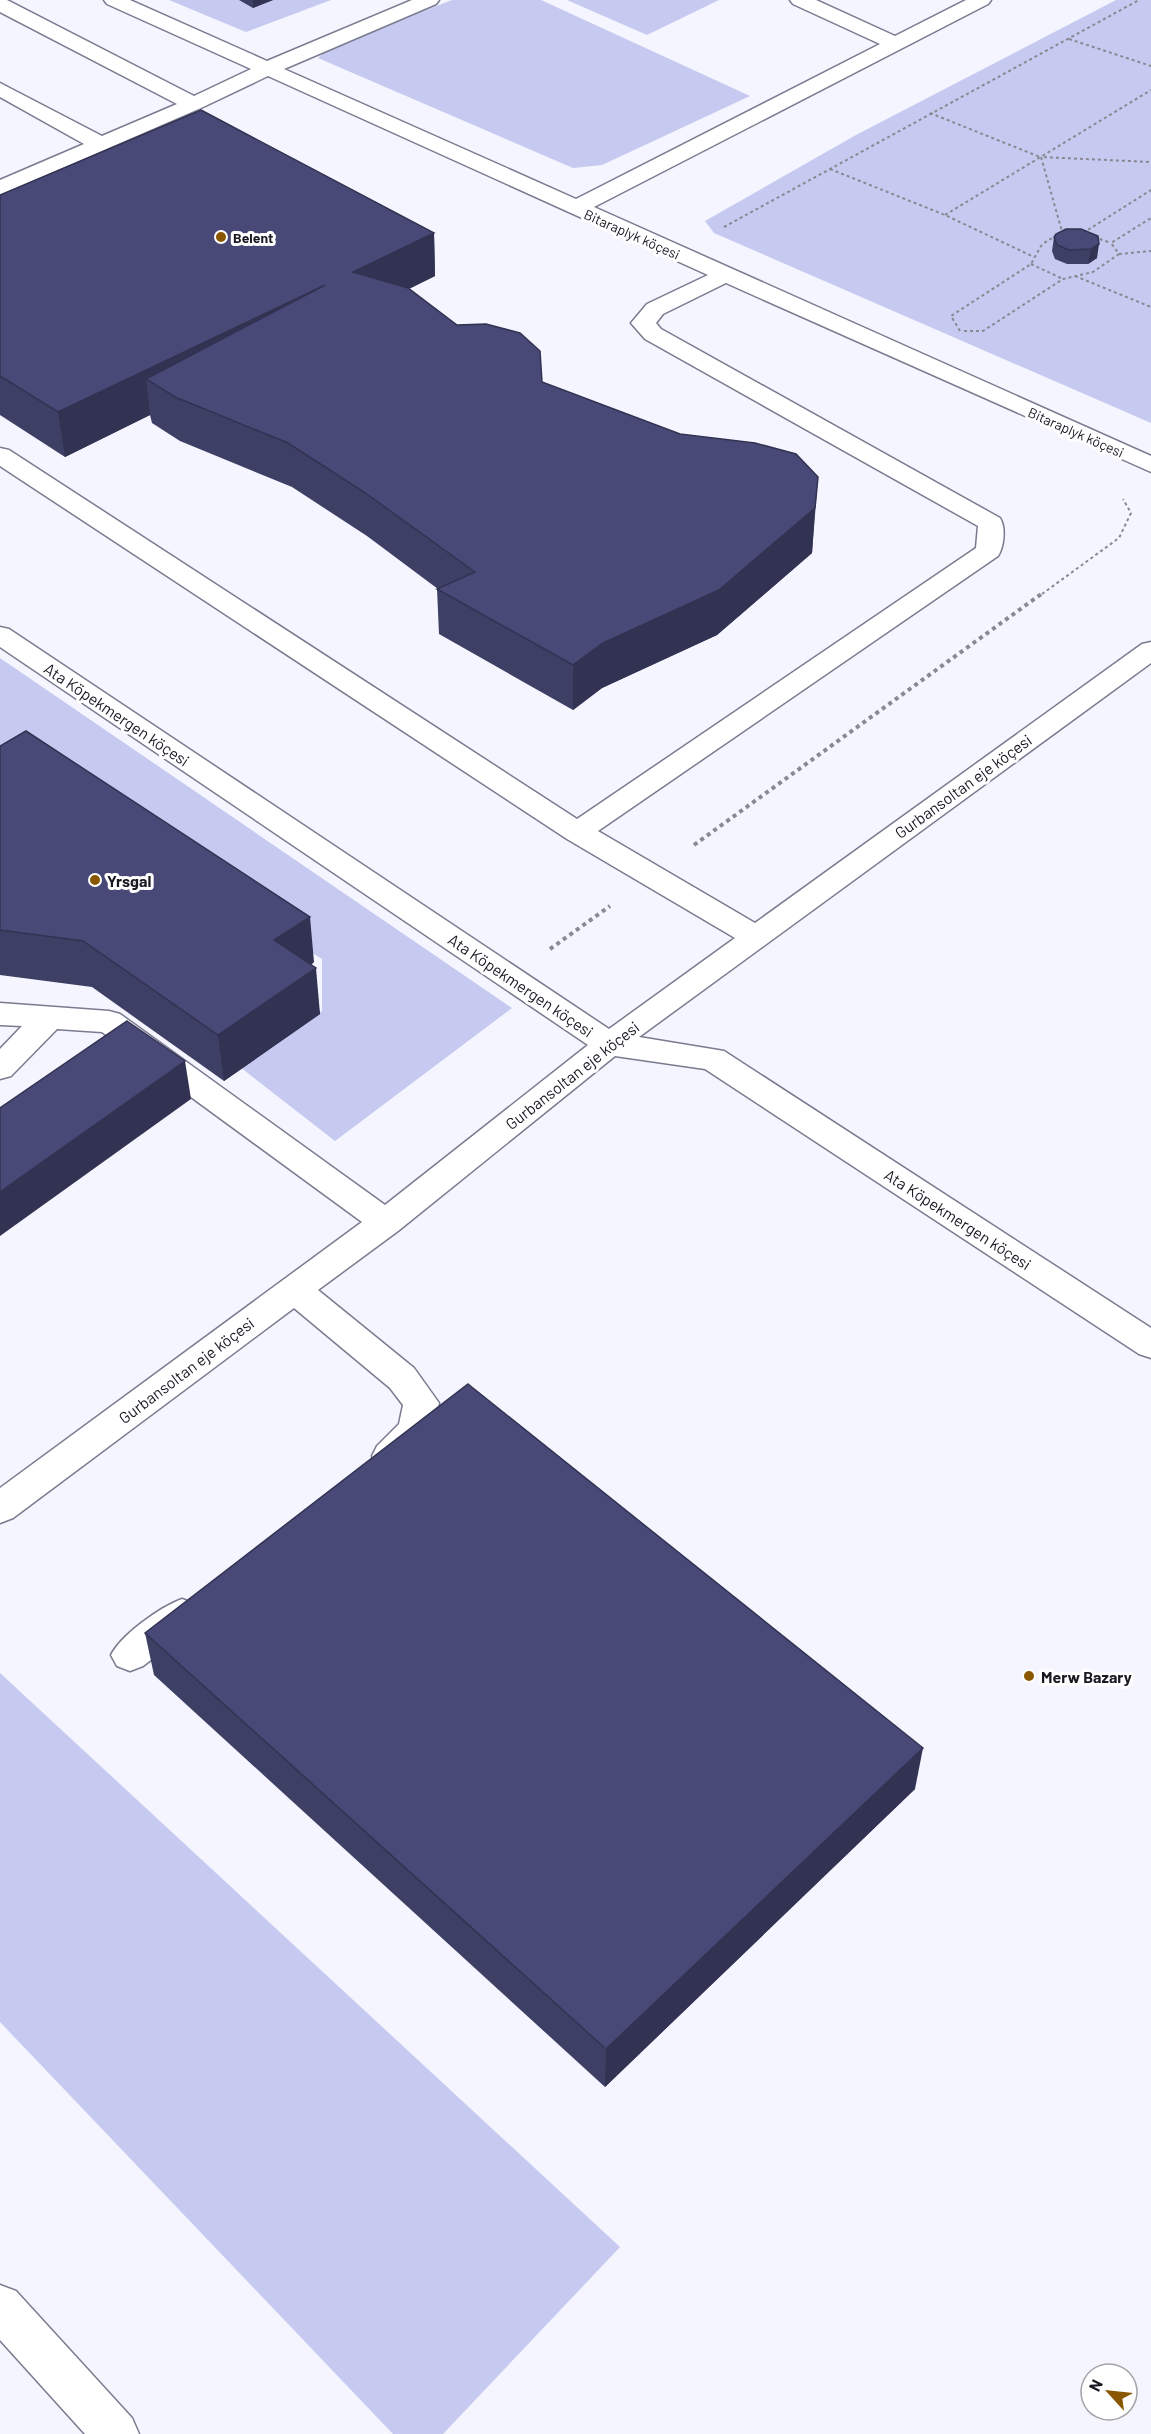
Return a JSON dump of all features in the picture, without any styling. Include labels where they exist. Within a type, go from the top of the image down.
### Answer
[{"type":"street","name":"Bitaraplyk köçesi","points":[[114,0],[1151,465]]},
{"type":"street","points":[[0,187],[429,0]]},
{"type":"street","points":[[800,0],[896,44]]},
{"type":"street","points":[[575,208],[981,0]]},
{"type":"street","points":[[0,4],[194,104]]},
{"type":"street","points":[[0,89],[100,144]]},
{"type":"street","points":[[577,832],[989,551],[992,523],[653,334],[643,322],[655,309],[725,275]]},
{"type":"street","points":[[0,455],[577,832],[756,937]]},
{"type":"street","name":"Ata Köpekmergen köçesi","points":[[0,635],[609,1044],[713,1059],[1151,1345]]},
{"type":"street","name":"Gurbansoltan eje köçesi","points":[[0,1508],[386,1222],[609,1044],[1151,650]]},
{"type":"street","points":[[0,1014],[109,1022],[386,1222]]},
{"type":"street","points":[[0,1068],[50,1017]]},
{"type":"street","points":[[294,1289],[402,1378],[421,1403],[416,1430],[392,1454],[364,1476]]},
{"type":"street","points":[[130,1655],[205,1598]]},
{"type":"street","points":[[0,2307],[116,2434]]},
{"type":"path","points":[[724,227],[1139,0]]},
{"type":"path","points":[[1068,38],[1151,66]]},
{"type":"path","points":[[945,215],[1151,90]]},
{"type":"path","points":[[930,113],[1041,157],[1151,162]]},
{"type":"path","points":[[1041,157],[1064,235]]},
{"type":"path","points":[[829,169],[945,215],[1034,257]]},
{"type":"path","points":[[1082,233],[1151,190]]},
{"type":"path","points":[[1111,243],[1151,218]]},
{"type":"path","points":[[960,331],[951,316],[1031,264],[1036,250],[1053,236],[1082,233],[1111,243],[1119,254]]},
{"type":"path","points":[[914,359],[960,331],[983,332],[1063,279],[1093,272],[1119,254],[1151,251]]},
{"type":"path","points":[[1031,264],[1063,279]]},
{"type":"path","points":[[1074,276],[1151,307]]},
{"type":"path","points":[[1146,305],[1151,302]]},
{"type":"shaded area","points":[[169,0],[331,0],[246,32]]},
{"type":"shaded area","points":[[452,0],[541,0],[750,96],[602,165],[573,168],[318,58],[328,48]]},
{"type":"shaded area","points":[[567,0],[719,0],[647,35]]},
{"type":"shaded area","points":[[1116,0],[1151,0],[1151,423],[714,233],[705,221],[856,135]]},
{"type":"shaded area","points":[[0,658],[512,1008],[335,1141],[240,1067],[322,1011],[322,959],[35,776],[0,797]]},
{"type":"shaded area","points":[[0,1673],[620,2247],[443,2434],[393,2434],[0,2022]]},
{"type":"building","points":[[201,110],[434,233],[353,272],[408,288],[457,325],[486,324],[520,333],[540,351],[542,382],[680,434],[755,443],[796,454],[818,477],[815,508],[719,590],[603,643],[573,665],[437,589],[475,572],[364,492],[288,443],[175,397],[146,379],[325,285],[58,412],[0,376],[0,195]]},
{"type":"building","points":[[1066,229],[1081,229],[1098,236],[1099,244],[1091,249],[1069,250],[1057,245],[1054,237]]},
{"type":"building","name":"Yrsgal","points":[[26,731],[310,917],[274,940],[316,968],[218,1035],[83,941],[0,930],[0,746]]},
{"type":"building","points":[[127,1021],[185,1061],[0,1192],[0,1108]]},
{"type":"building","points":[[468,1384],[923,1748],[606,2049],[145,1633]]},
{"type":"place","name":"Belent","points":[[221,237]]},
{"type":"place","name":"Yrsgal","points":[[95,880]]},
{"type":"place","name":"Merw Bazary","points":[[1029,1676]]}]
